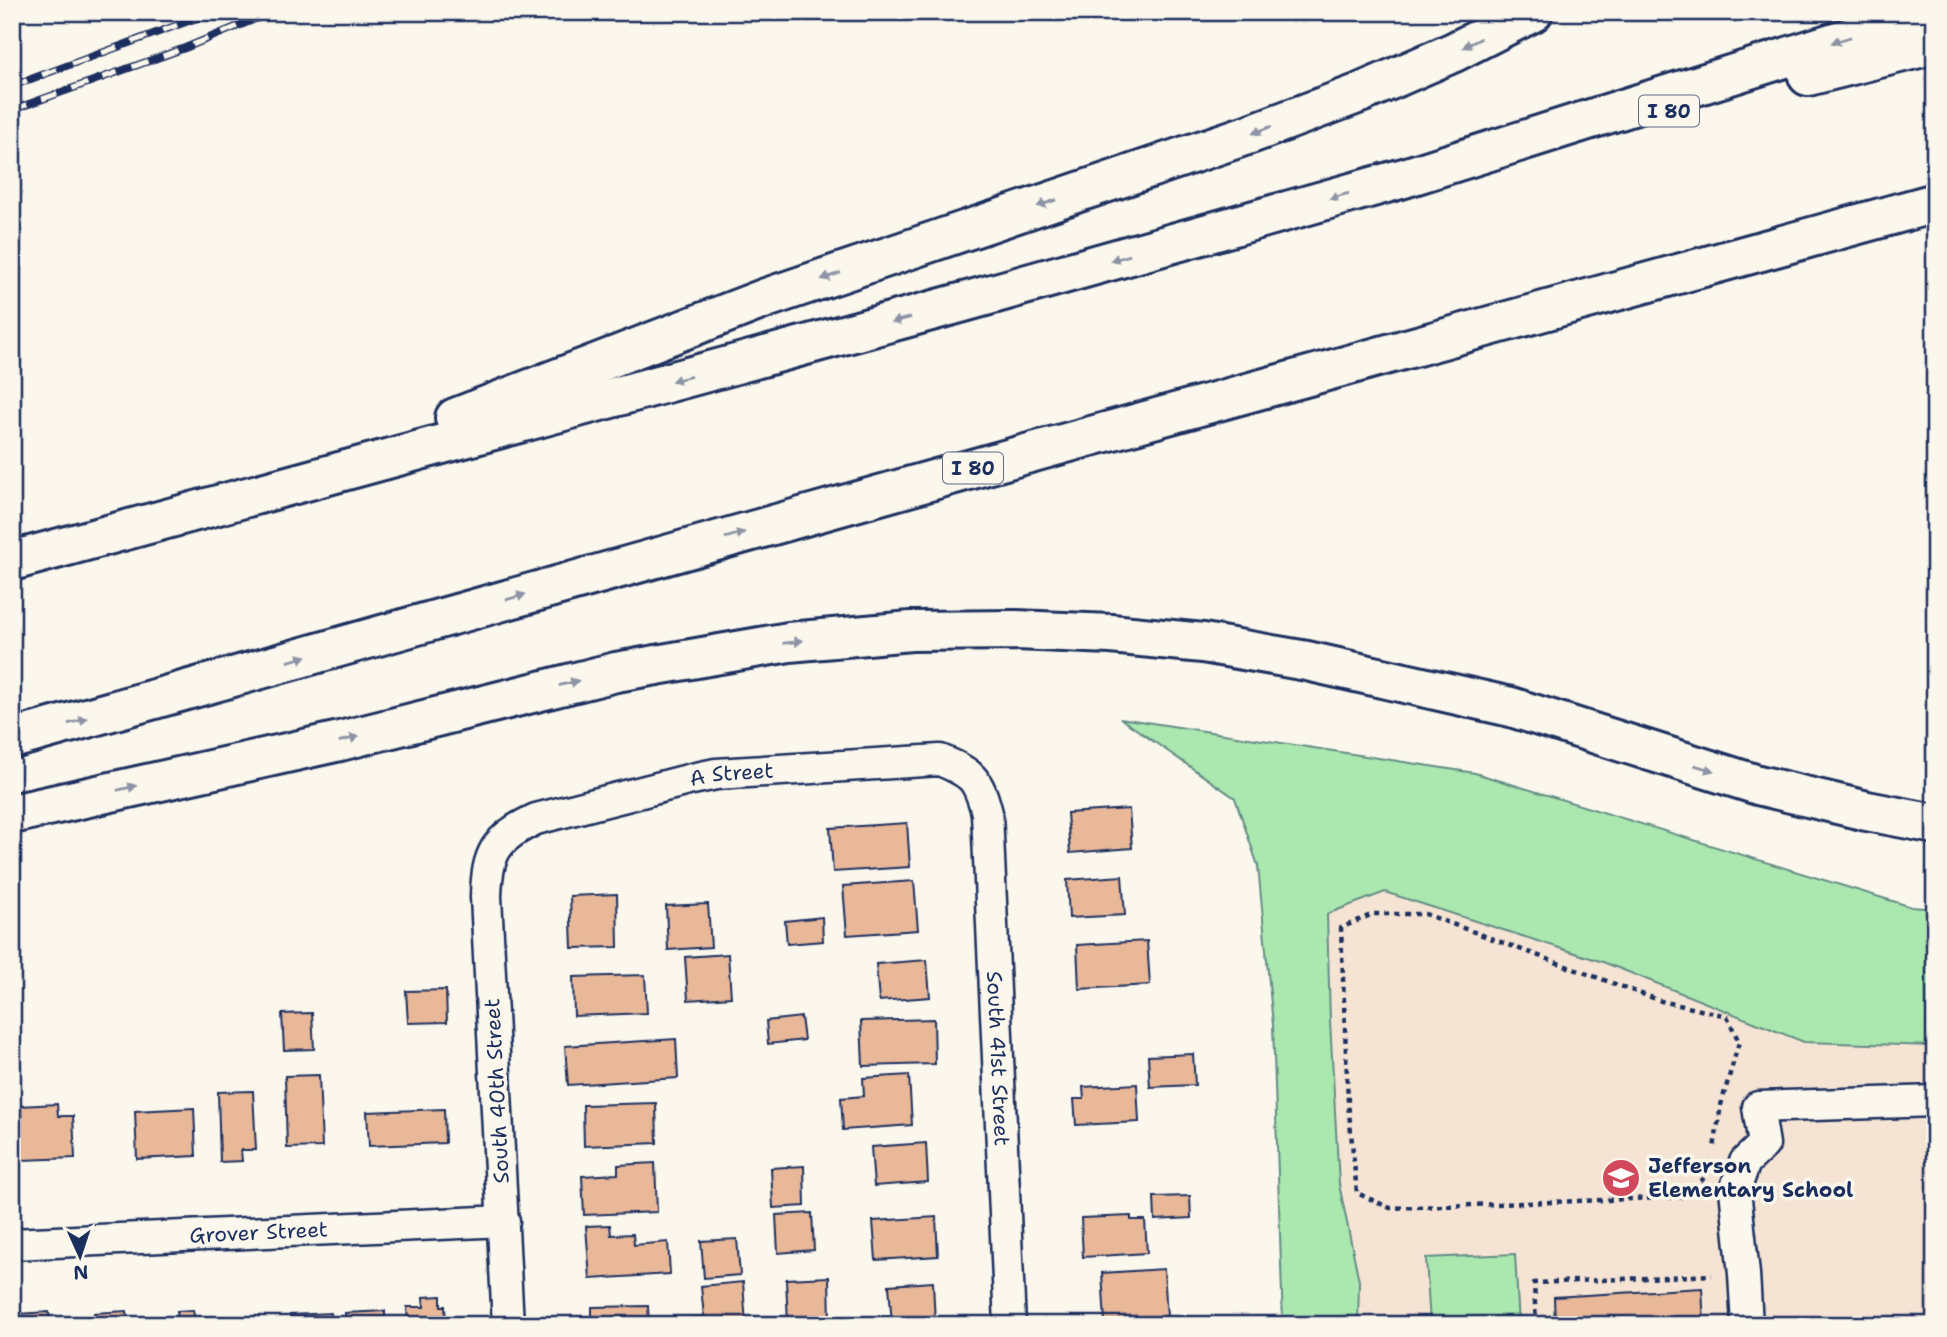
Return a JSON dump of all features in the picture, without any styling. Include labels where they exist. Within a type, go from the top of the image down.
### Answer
[{"type":"highway","points":[[255,494],[766,298],[1253,133],[1360,93],[1454,52],[1533,12]]},
{"type":"highway","points":[[1404,178],[1930,12]]},
{"type":"highway","name":"I 80","points":[[12,561],[951,306],[1404,178],[1935,44]]},
{"type":"highway","name":"I 80","points":[[12,739],[990,464],[1935,203]]},
{"type":"highway","points":[[12,814],[341,741],[615,672],[789,642],[911,631],[1016,630],[1111,634],[1203,643],[1307,661],[1511,707],[1758,785],[1935,824]]},
{"type":"street","name":"A Street","points":[[491,857],[501,842],[515,829],[536,819],[716,774],[940,760],[964,770],[981,792]]},
{"type":"street","name":"South 41st Street","points":[[981,792],[987,813],[1010,1325]]},
{"type":"street","name":"South 40th Street","points":[[491,857],[486,874],[486,897],[508,1325]]},
{"type":"street","points":[[1747,1325],[1735,1191],[1745,1162],[1764,1144],[1758,1107],[1935,1101]]},
{"type":"street","name":"Grover Street","points":[[12,1244],[504,1221]]},
{"type":"path","points":[[1373,914],[1425,914],[1661,1001],[1727,1016],[1739,1042],[1721,1105],[1710,1172],[1685,1197],[1391,1208],[1357,1193],[1348,1102],[1341,928],[1373,914]]},
{"type":"path","points":[[1710,1172],[1735,1191]]},
{"type":"path","points":[[1536,1325],[1534,1283],[1744,1274]]},
{"type":"shaded area","name":"Jefferson Elementary School","points":[[1308,863],[1935,1032],[1935,1325],[1308,1325]]},
{"type":"green space","points":[[1120,718],[1475,773],[1912,907],[1935,909],[1935,1046],[1804,1042],[1603,962],[1385,892],[1327,914],[1339,1184],[1359,1281],[1358,1325],[1283,1325],[1273,1025],[1258,866],[1235,798]]},
{"type":"green space","points":[[1515,1254],[1519,1325],[1430,1325],[1426,1258]]},
{"type":"building","points":[[1129,809],[1132,848],[1070,853],[1067,813]]},
{"type":"building","points":[[907,823],[910,867],[833,872],[830,828]]},
{"type":"building","points":[[1122,876],[1125,915],[1069,918],[1067,880]]},
{"type":"building","points":[[914,881],[918,930],[847,935],[843,886]]},
{"type":"building","points":[[617,894],[618,947],[572,948],[570,896]]},
{"type":"building","points":[[708,904],[711,947],[668,950],[666,906]]},
{"type":"building","points":[[822,917],[823,941],[787,944],[785,921]]},
{"type":"building","points":[[1147,941],[1150,985],[1079,989],[1077,945]]},
{"type":"building","points":[[728,954],[731,997],[688,1000],[685,957]]},
{"type":"building","points":[[927,960],[930,997],[879,1001],[876,964]]},
{"type":"building","points":[[645,975],[647,1013],[574,1016],[573,977]]},
{"type":"building","points":[[446,990],[447,1022],[408,1023],[406,991]]},
{"type":"building","points":[[312,1013],[314,1049],[284,1050],[282,1014]]},
{"type":"building","points":[[801,1017],[804,1040],[768,1044],[766,1021]]},
{"type":"building","points":[[934,1019],[935,1064],[863,1066],[861,1021]]},
{"type":"building","points":[[676,1039],[678,1078],[568,1085],[565,1046]]},
{"type":"building","points":[[1193,1054],[1195,1085],[1150,1087],[1148,1056]]},
{"type":"building","points":[[319,1075],[322,1147],[287,1148],[285,1076]]},
{"type":"building","points":[[909,1075],[912,1125],[843,1130],[841,1098],[864,1096],[863,1078]]},
{"type":"building","points":[[1137,1084],[1139,1122],[1076,1125],[1074,1099],[1084,1099],[1083,1087]]},
{"type":"building","points":[[253,1091],[256,1150],[241,1150],[242,1161],[220,1162],[218,1092]]},
{"type":"building","points":[[656,1103],[657,1143],[584,1146],[583,1105]]},
{"type":"building","points":[[57,1104],[58,1116],[73,1116],[75,1158],[22,1160],[20,1106]]},
{"type":"building","points":[[194,1108],[196,1156],[137,1159],[135,1111]]},
{"type":"building","points":[[444,1109],[445,1143],[369,1146],[367,1112]]},
{"type":"building","points":[[926,1143],[928,1182],[874,1186],[871,1147]]},
{"type":"building","points":[[655,1163],[657,1212],[584,1215],[582,1176],[618,1174],[618,1165]]},
{"type":"building","points":[[804,1166],[805,1206],[773,1208],[771,1168]]},
{"type":"building","points":[[1190,1196],[1191,1218],[1155,1220],[1154,1197]]},
{"type":"building","points":[[812,1213],[814,1250],[778,1253],[776,1215]]},
{"type":"building","points":[[1131,1216],[1131,1220],[1145,1220],[1147,1253],[1083,1257],[1081,1218]]},
{"type":"building","points":[[936,1217],[938,1256],[876,1260],[873,1221]]},
{"type":"building","points":[[610,1225],[611,1235],[633,1234],[634,1245],[668,1242],[670,1274],[590,1279],[586,1226]]},
{"type":"building","points":[[737,1239],[740,1275],[704,1278],[701,1241]]},
{"type":"building","points":[[1164,1269],[1167,1317],[1105,1322],[1102,1273]]},
{"type":"building","points":[[829,1277],[830,1322],[788,1324],[786,1279]]},
{"type":"building","points":[[743,1282],[746,1325],[691,1325],[690,1318],[704,1317],[701,1286]]},
{"type":"building","points":[[933,1282],[935,1323],[892,1325],[889,1285]]},
{"type":"building","points":[[1702,1288],[1704,1325],[1555,1325],[1554,1297]]},
{"type":"building","points":[[441,1296],[441,1306],[445,1306],[446,1325],[408,1325],[407,1307],[424,1307],[423,1297]]},
{"type":"building","points":[[648,1306],[649,1325],[592,1325],[592,1307]]},
{"type":"building","points":[[193,1310],[196,1325],[157,1325],[157,1321],[178,1320],[177,1311]]},
{"type":"building","points":[[127,1311],[128,1325],[94,1325],[94,1313]]},
{"type":"building","points":[[385,1311],[385,1325],[346,1325],[345,1313]]},
{"type":"building","points":[[49,1312],[50,1325],[17,1325],[17,1314]]},
{"type":"building","points":[[331,1313],[332,1325],[291,1325],[290,1315]]},
{"type":"building","points":[[255,1317],[256,1325],[208,1325],[208,1319]]},
{"type":"railway","points":[[12,86],[213,12]]},
{"type":"railway","points":[[12,110],[185,48],[272,12]]},
{"type":"place","name":"Jefferson Elementary School","points":[[1621,1178]]}]
